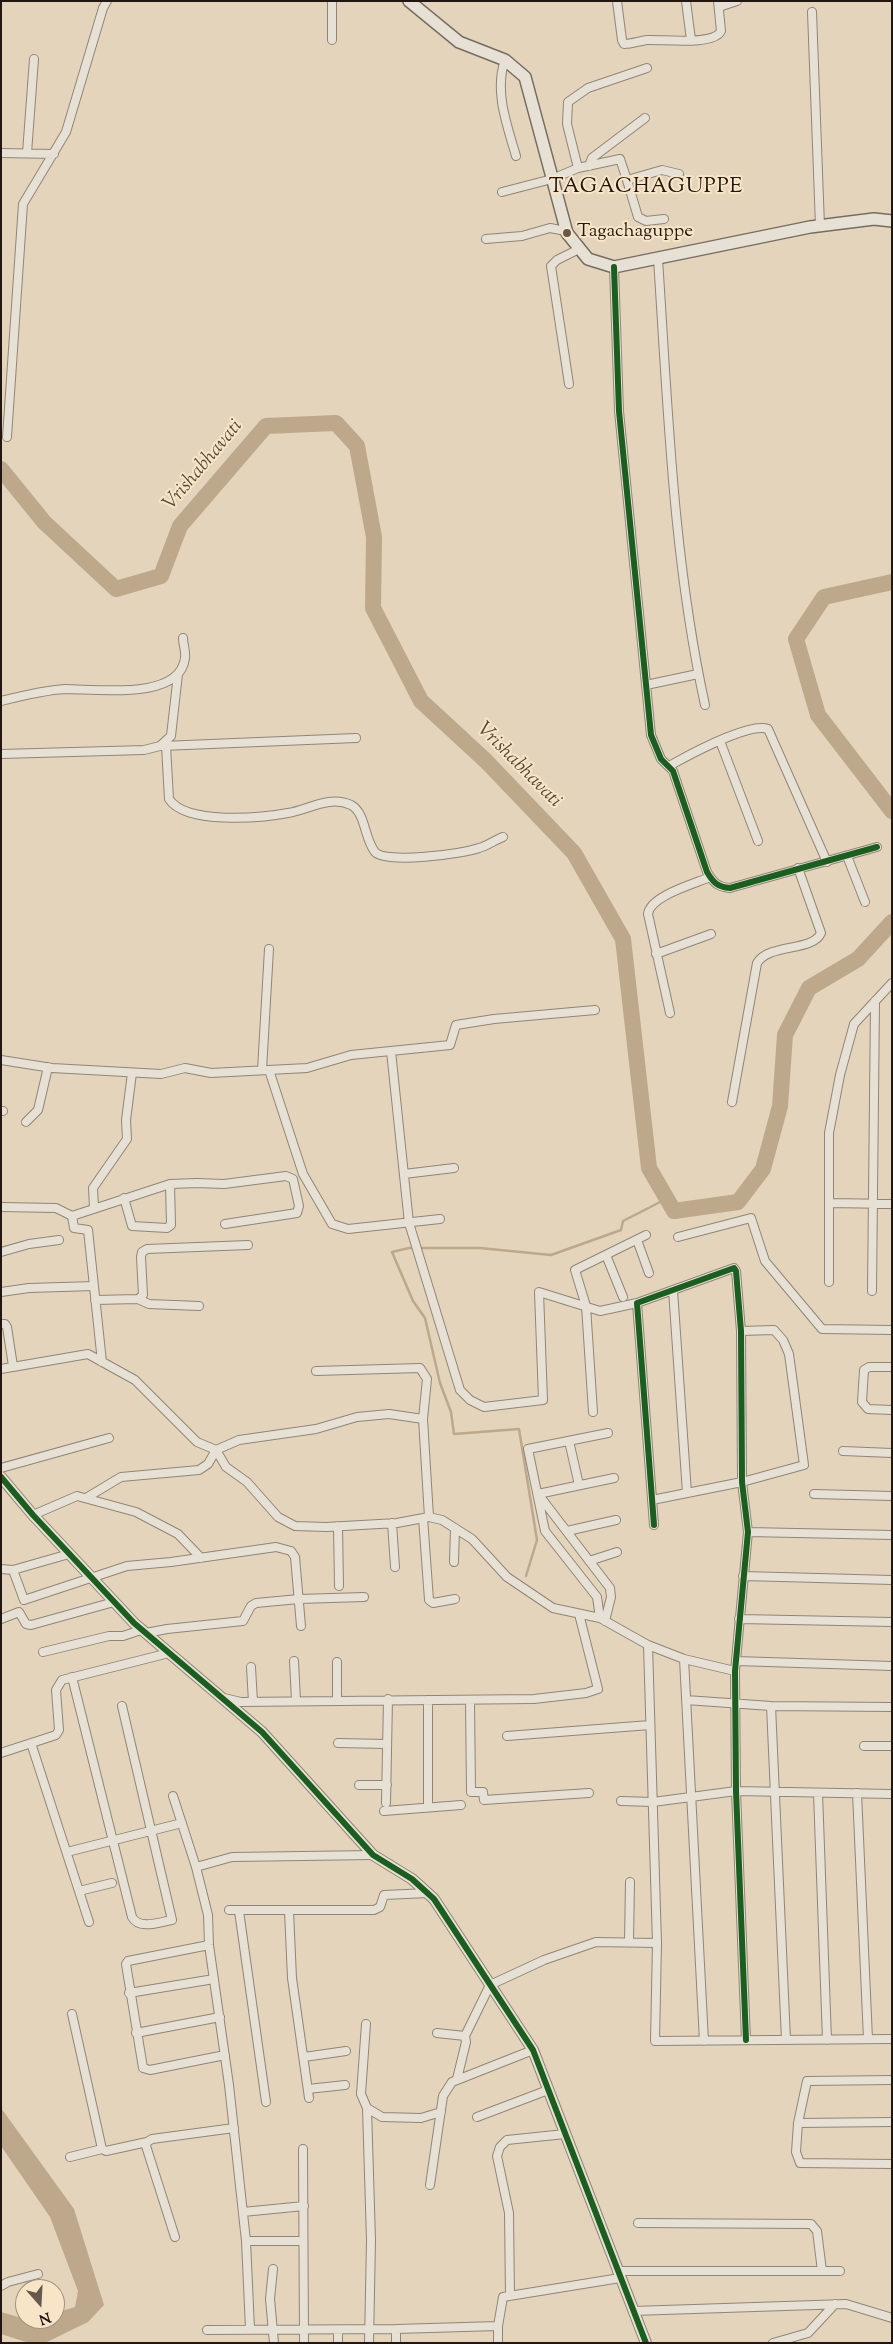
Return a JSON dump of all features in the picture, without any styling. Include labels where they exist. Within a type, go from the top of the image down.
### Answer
[{"type":"main road","points":[[409,1],[417,5],[459,42],[505,60],[525,77],[566,231],[588,259],[614,267],[820,226],[874,219],[892,222]]},
{"type":"street","points":[[6,437],[24,204],[54,154],[73,116],[103,8],[108,1]]},
{"type":"street","points":[[332,1],[332,40]]},
{"type":"street","points":[[618,1],[624,44],[650,40],[660,42],[714,38],[721,31],[719,4],[737,1]]},
{"type":"street","points":[[686,1],[691,40]]},
{"type":"street","points":[[812,12],[820,226]]},
{"type":"street","points":[[28,154],[34,59]]},
{"type":"street","points":[[505,60],[502,69],[501,89],[504,114],[516,156]]},
{"type":"street","points":[[578,168],[567,124],[568,102],[588,88],[647,68]]},
{"type":"street","points":[[589,166],[592,158],[645,118]]},
{"type":"street","points":[[1,153],[54,154]]},
{"type":"street","points":[[502,192],[552,179],[578,168],[620,159],[638,217],[646,221],[664,219]]},
{"type":"street","points":[[627,180],[662,170],[679,174]]},
{"type":"street","points":[[486,238],[522,236],[550,228],[566,231]]},
{"type":"street","points":[[569,384],[551,266],[557,260],[580,249]]},
{"type":"street","points":[[658,259],[674,503],[682,572],[705,706]]},
{"type":"street","points":[[614,267],[619,411],[651,735],[661,759],[673,771],[710,877],[722,887],[730,888],[877,847]]},
{"type":"street","points":[[183,638],[185,658],[178,674],[171,736],[163,746],[168,799],[173,805],[222,819],[290,813],[318,803],[350,805],[357,810],[369,844],[376,853],[382,856],[407,857],[462,852],[480,848],[503,837]]},
{"type":"street","points":[[1,701],[64,689],[110,691],[162,685],[178,674]]},
{"type":"street","points":[[646,686],[698,674]]},
{"type":"street","points":[[669,766],[750,729],[762,727],[768,729],[827,862]]},
{"type":"street","points":[[1,754],[144,750],[163,746],[356,738]]},
{"type":"street","points":[[720,742],[758,841]]},
{"type":"street","points":[[847,856],[865,902]]},
{"type":"street","points":[[732,1102],[757,962],[765,954],[813,941],[821,933],[798,868]]},
{"type":"street","points":[[670,1013],[648,909],[660,898],[710,877]]},
{"type":"street","points":[[656,954],[711,934]]},
{"type":"street","points":[[269,949],[266,1070],[303,1174],[332,1224],[348,1229],[440,1219]]},
{"type":"street","points":[[828,1282],[829,1132],[840,1075],[854,1024],[892,983]]},
{"type":"street","points":[[872,1291],[875,1001]]},
{"type":"street","points":[[1,1060],[48,1068],[165,1074],[185,1068],[211,1073],[308,1068],[347,1056],[452,1044],[454,1027],[456,1025],[494,1019],[596,1010]]},
{"type":"street","points":[[390,1051],[409,1223],[460,1390],[470,1400],[484,1407],[543,1400],[539,1292],[600,1311],[637,1304],[734,1268],[736,1271],[741,1331],[742,1482],[748,1532],[735,1671],[736,1792],[746,2040]]},
{"type":"street","points":[[26,1122],[38,1110],[48,1068]]},
{"type":"street","points":[[94,1208],[93,1188],[127,1139],[126,1120],[132,1073]]},
{"type":"street","points":[[404,1174],[454,1168]]},
{"type":"street","points":[[1,1206],[56,1208],[72,1216],[170,1184],[197,1182],[224,1184],[286,1176],[293,1179],[299,1206],[297,1213],[225,1224]]},
{"type":"street","points":[[124,1198],[132,1226],[167,1228],[171,1225],[170,1184]]},
{"type":"street","points":[[829,1203],[892,1204]]},
{"type":"street","points":[[72,1216],[74,1228],[88,1230],[102,1362]]},
{"type":"street","points":[[678,1237],[751,1218],[765,1262],[822,1329],[892,1330]]},
{"type":"street","points":[[593,1412],[586,1306],[575,1270],[646,1235]]},
{"type":"street","points":[[1,1252],[29,1244],[58,1240]]},
{"type":"street","points":[[637,1240],[649,1273]]},
{"type":"street","points":[[138,1299],[143,1295],[142,1252],[147,1249],[248,1245]]},
{"type":"street","points":[[606,1255],[623,1297]]},
{"type":"street","points":[[1,1292],[29,1288],[94,1286]]},
{"type":"street","points":[[673,1290],[688,1493]]},
{"type":"street","points":[[95,1300],[138,1299],[149,1304],[199,1306]]},
{"type":"street","points":[[637,1304],[654,1525]]},
{"type":"street","points":[[1,1324],[5,1324],[7,1327],[13,1366]]},
{"type":"street","points":[[652,1500],[742,1482],[804,1465],[789,1354],[783,1340],[774,1330],[741,1331]]},
{"type":"street","points":[[1,1369],[88,1354],[135,1380],[196,1442],[216,1450],[226,1467],[246,1482],[278,1517],[295,1526],[392,1523],[426,1518],[442,1520],[472,1539],[507,1577],[553,1608],[603,1620],[648,1645],[684,1659],[735,1671]]},
{"type":"street","points":[[892,1367],[869,1367],[864,1370],[862,1402],[868,1409],[892,1410]]},
{"type":"street","points":[[316,1372],[420,1368],[427,1379],[423,1419],[429,1600],[433,1603],[455,1599]]},
{"type":"street","points":[[86,1498],[121,1477],[199,1470],[208,1464],[216,1450],[239,1440],[316,1429],[358,1417],[384,1414],[423,1419]]},
{"type":"street","points":[[603,1620],[597,1597],[545,1531],[528,1450],[608,1433]]},
{"type":"street","points":[[1,1468],[109,1438]]},
{"type":"street","points":[[569,1441],[579,1485]]},
{"type":"street","points":[[843,1451],[892,1453]]},
{"type":"street","points":[[1,1477],[91,1578],[144,1632],[262,1732],[373,1855],[412,1879],[434,1898],[533,2050],[646,2343]]},
{"type":"street","points":[[538,1494],[614,1478]]},
{"type":"street","points":[[538,1494],[610,1588],[611,1597],[603,1620]]},
{"type":"street","points":[[814,1494],[892,1496]]},
{"type":"street","points":[[33,1515],[71,1497],[86,1498],[132,1511],[175,1532],[201,1558]]},
{"type":"street","points":[[567,1531],[616,1520]]},
{"type":"street","points":[[392,1523],[395,1567]]},
{"type":"street","points":[[338,1526],[339,1586]]},
{"type":"street","points":[[454,1562],[456,1528]]},
{"type":"street","points":[[748,1532],[892,1535]]},
{"type":"street","points":[[13,1570],[25,1600],[127,1566],[276,1547],[291,1551],[295,1557],[301,1626]]},
{"type":"street","points":[[589,1560],[617,1552]]},
{"type":"street","points":[[1,1569],[13,1570],[69,1554]]},
{"type":"street","points":[[743,1576],[892,1580]]},
{"type":"street","points":[[43,1652],[109,1636],[124,1636],[167,1629],[243,1621],[253,1604],[299,1599],[364,1597]]},
{"type":"street","points":[[1,1619],[20,1612],[26,1624],[31,1625],[114,1602]]},
{"type":"street","points":[[222,1698],[241,1702],[388,1699],[470,1700],[534,1699],[586,1693],[598,1689],[579,1614]]},
{"type":"street","points":[[739,1619],[892,1622]]},
{"type":"street","points":[[648,1645],[657,1942],[655,2041],[892,2039]]},
{"type":"street","points":[[1,1753],[53,1736],[58,1732],[58,1684],[72,1677],[169,1653]]},
{"type":"street","points":[[684,1659],[704,2041]]},
{"type":"street","points":[[294,1661],[296,1701]]},
{"type":"street","points":[[736,1661],[892,1666]]},
{"type":"street","points":[[337,1662],[338,1700]]},
{"type":"street","points":[[251,1667],[253,1702]]},
{"type":"street","points":[[72,1677],[112,1842],[134,1921],[144,1924],[172,1920],[122,1706]]},
{"type":"street","points":[[388,1699],[385,1807],[428,1807],[461,1804]]},
{"type":"street","points":[[428,1700],[428,1807]]},
{"type":"street","points":[[470,1700],[471,1792],[483,1792],[484,1800],[589,1793]]},
{"type":"street","points":[[686,1700],[771,1706],[892,1707]]},
{"type":"street","points":[[771,1706],[786,2040]]},
{"type":"street","points":[[507,1736],[650,1725]]},
{"type":"street","points":[[31,1743],[89,1922]]},
{"type":"street","points":[[338,1743],[388,1744]]},
{"type":"street","points":[[864,1746],[892,1746]]},
{"type":"street","points":[[359,1786],[386,1785]]},
{"type":"street","points":[[621,1802],[653,1802],[736,1792],[892,1794]]},
{"type":"street","points":[[818,1792],[827,2040]]},
{"type":"street","points":[[857,1793],[868,2039]]},
{"type":"street","points":[[173,1796],[196,1867],[208,1915],[209,1944],[225,2055],[246,2241],[250,2329]]},
{"type":"street","points":[[66,1852],[182,1823]]},
{"type":"street","points":[[196,1867],[232,1857],[373,1855]]},
{"type":"street","points":[[629,1942],[630,1882]]},
{"type":"street","points":[[79,1891],[112,1883]]},
{"type":"street","points":[[229,1910],[374,1910],[380,1908],[384,1895],[428,1894]]},
{"type":"street","points":[[239,1911],[266,2102]]},
{"type":"street","points":[[289,1911],[292,1978],[309,2098]]},
{"type":"street","points":[[457,2079],[466,2036],[490,1985],[544,1960],[596,1942],[657,1942]]},
{"type":"street","points":[[209,1944],[128,1961],[126,1964],[129,1993],[141,2064],[146,2070],[225,2055]]},
{"type":"street","points":[[129,1993],[214,1979]]},
{"type":"street","points":[[72,2014],[102,2149]]},
{"type":"street","points":[[136,2033],[220,2017]]},
{"type":"street","points":[[366,2024],[361,2094],[368,2108],[371,2240],[369,2343]]},
{"type":"street","points":[[437,2033],[466,2036]]},
{"type":"street","points":[[430,2186],[443,2096],[452,2082],[533,2050]]},
{"type":"street","points":[[304,2057],[346,2051]]},
{"type":"street","points":[[892,2080],[807,2081],[798,2123],[796,2152],[800,2163],[892,2164]]},
{"type":"street","points":[[308,2089],[345,2085]]},
{"type":"street","points":[[477,2117],[548,2090]]},
{"type":"street","points":[[368,2108],[382,2117],[421,2118],[440,2112]]},
{"type":"street","points":[[798,2123],[892,2122]]},
{"type":"street","points":[[70,2156],[102,2149],[106,2151],[147,2142],[152,2139],[234,2128]]},
{"type":"street","points":[[510,2296],[509,2213],[497,2156],[500,2147],[507,2140],[565,2134]]},
{"type":"street","points":[[147,2142],[146,2146],[175,2237]]},
{"type":"street","points":[[303,2149],[304,2343]]},
{"type":"street","points":[[243,2212],[304,2206]]},
{"type":"street","points":[[638,2223],[811,2224],[817,2230],[822,2271]]},
{"type":"street","points":[[246,2241],[303,2241]]},
{"type":"street","points":[[273,2269],[270,2299],[274,2343]]},
{"type":"street","points":[[498,2343],[498,2326],[503,2297],[619,2274],[840,2271]]},
{"type":"street","points":[[1,2286],[8,2282],[38,2274]]},
{"type":"street","points":[[633,2311],[835,2304],[849,2305],[892,2318]]},
{"type":"street","points":[[773,2343],[808,2333],[835,2304]]},
{"type":"street","points":[[207,2330],[338,2330],[498,2326]]},
{"type":"street","points":[[396,2329],[396,2343]]},
{"type":"street","points":[[338,2330],[338,2343]]},
{"type":"shaded area","points":[[1,2108],[74,2209],[104,2305],[88,2322],[45,2343],[29,2343],[1,2334],[1,2312],[15,2316],[15,2329],[65,2329],[65,2310],[75,2307],[78,2291],[50,2217],[1,2146]]},
{"type":"waterway","name":"Vrishabhavati","points":[[1,469],[44,522],[116,589],[161,576],[180,526],[266,426],[336,423],[357,446],[374,537],[373,608],[421,701],[486,761],[574,853],[623,939],[649,1168],[674,1211],[738,1202],[763,1169],[780,1106],[785,1035],[809,988],[858,959],[892,922]]},
{"type":"waterway","name":"Vrishabhavati","points":[[892,582],[824,597],[796,639],[818,715],[892,811]]},
{"type":"waterway","points":[[526,1576],[537,1540],[519,1429],[454,1434],[451,1412],[440,1383],[425,1318],[413,1301],[392,1252],[409,1248],[480,1248],[551,1255],[621,1230],[623,1221],[666,1199]]},
{"type":"cycle path","points":[[614,267],[619,411],[651,735],[661,759],[673,771],[707,872],[716,883],[730,888],[877,847]]},
{"type":"cycle path","points":[[654,1525],[637,1303],[734,1268],[736,1271],[741,1331],[742,1482],[748,1532],[735,1671],[736,1791],[746,2040]]},
{"type":"cycle path","points":[[1,1477],[33,1515],[134,1623],[262,1732],[373,1855],[412,1879],[434,1899],[533,2050],[646,2343]]},
{"type":"place","name":"Tagachaguppe","points":[[567,233]]},
{"type":"district","name":"TAGACHAGUPPE","points":[[646,188]]}]
